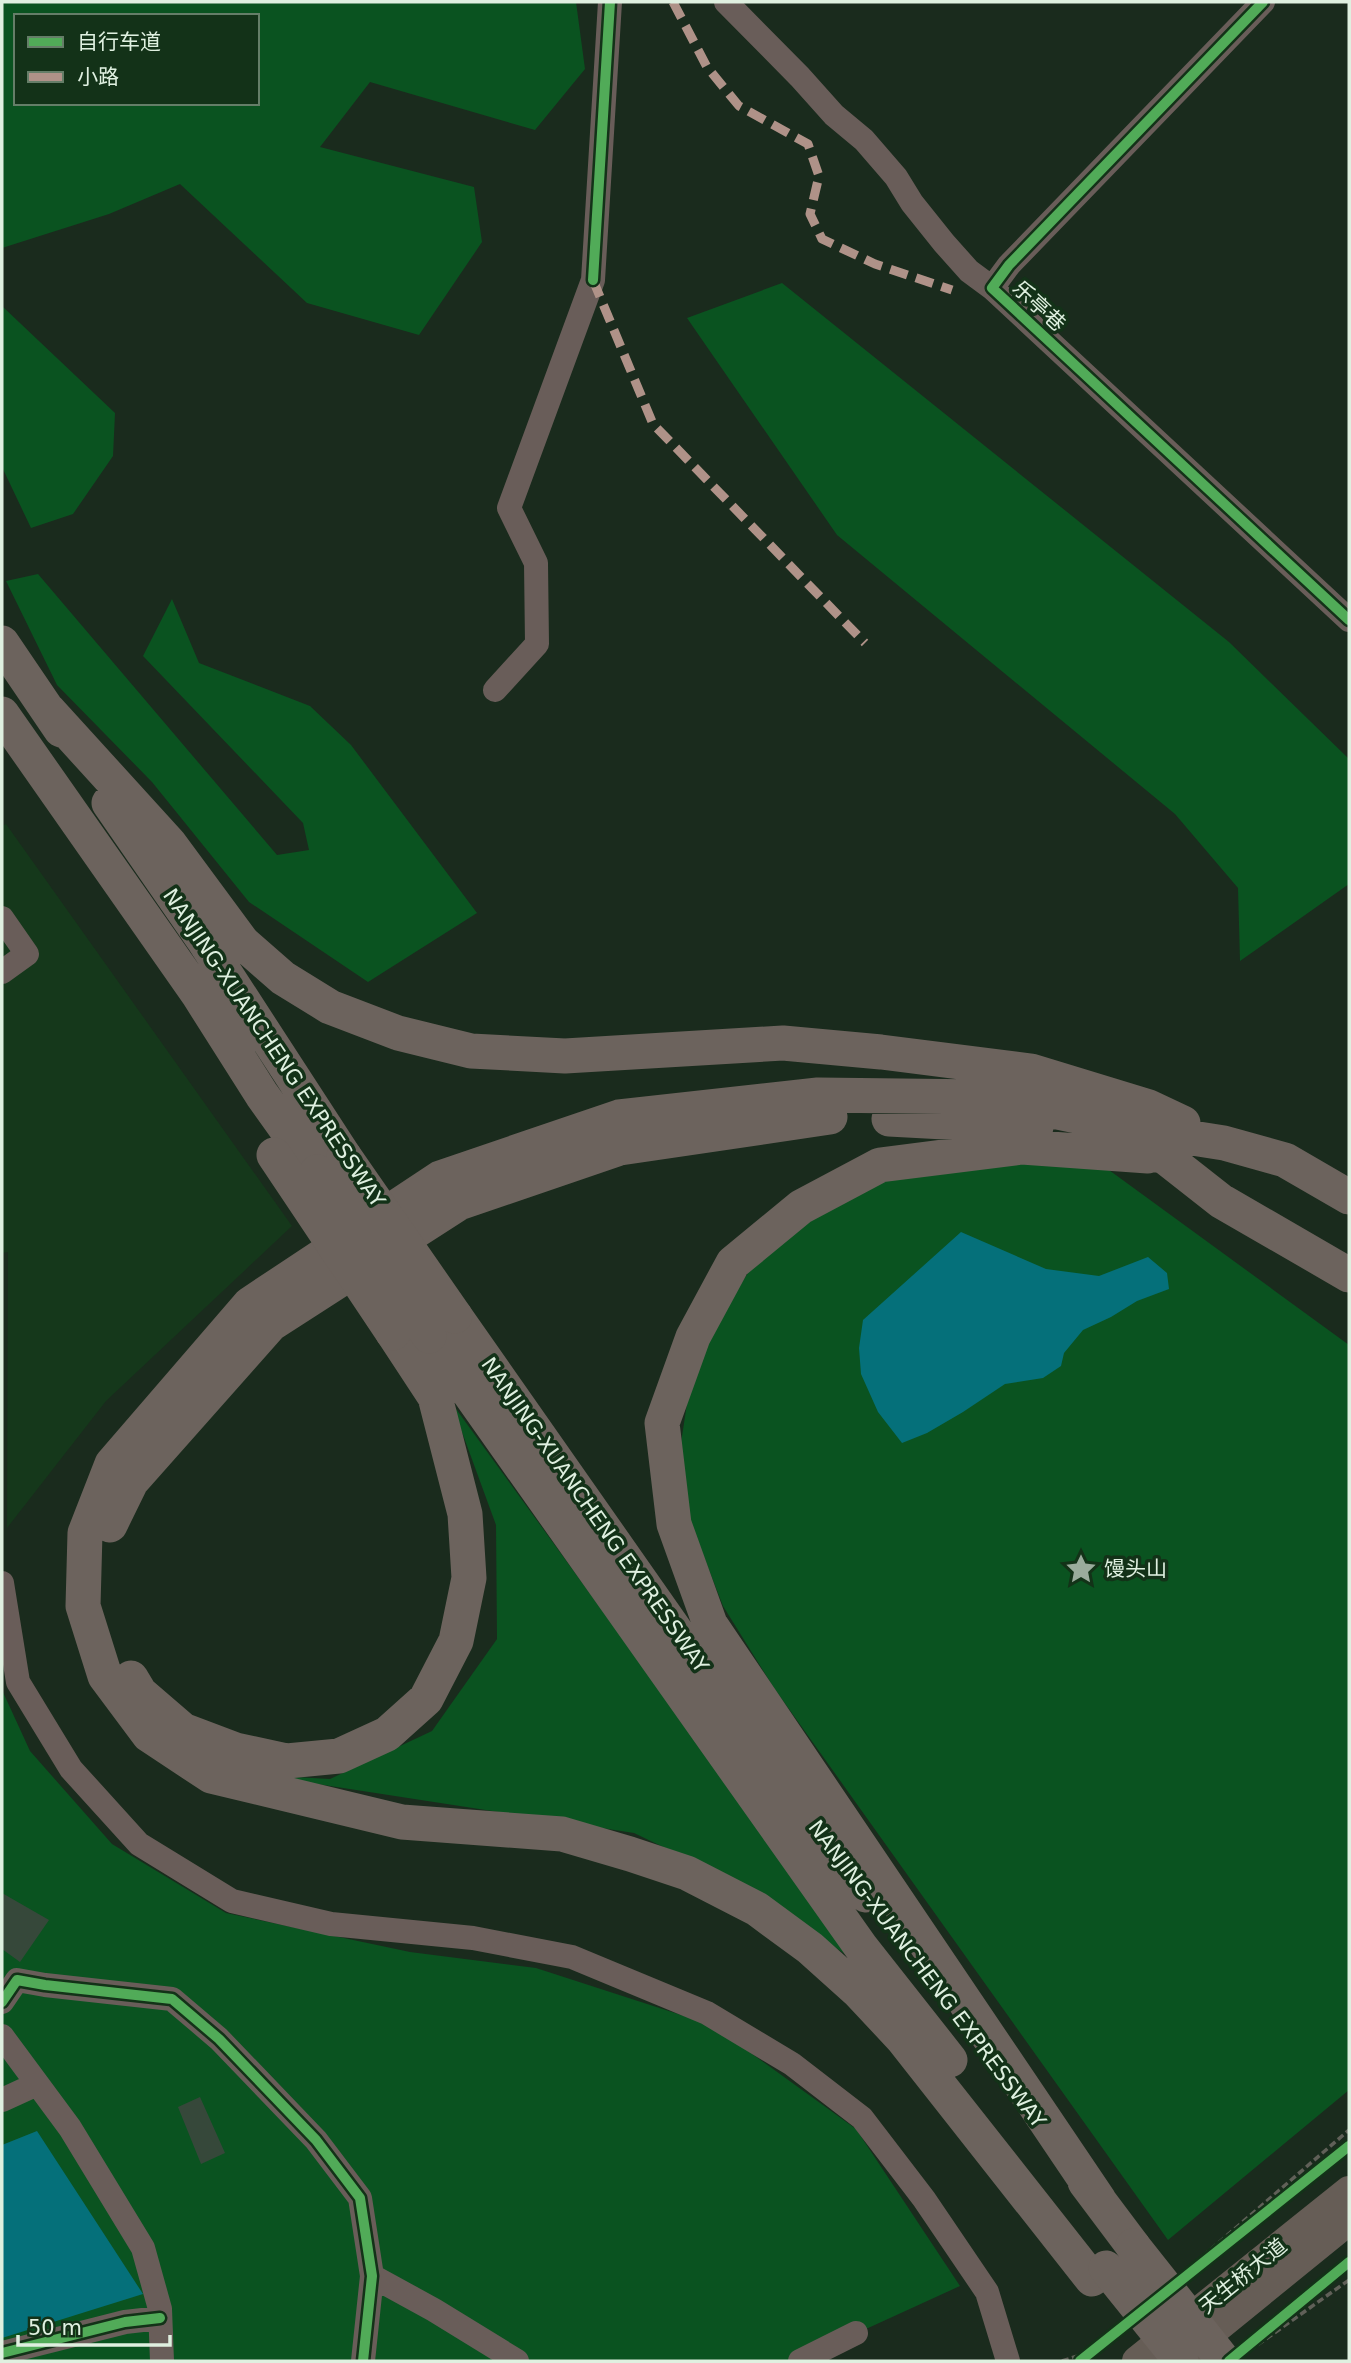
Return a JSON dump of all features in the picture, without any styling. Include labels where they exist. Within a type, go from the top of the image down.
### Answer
[{"type":"highway","name":"NANJING-XUANCHENG EXPRESSWAY","points":[[2,643],[203,939],[331,1164],[862,1947],[1099,2273],[1181,2361]]},
{"type":"highway","points":[[48,710],[169,843],[243,943],[283,978],[330,1007],[398,1033],[471,1051],[565,1056],[783,1043],[1031,1071],[1149,1107],[1224,1143]]},
{"type":"highway","name":"NANJING-XUANCHENG EXPRESSWAY","points":[[2,713],[198,994],[262,1095],[331,1164]]},
{"type":"highway","points":[[81,828],[274,1155],[393,1333],[435,1397],[465,1514],[469,1578],[456,1642],[426,1699],[387,1734],[339,1756],[287,1761],[236,1751],[183,1730],[140,1693],[111,1644],[100,1589],[107,1533],[131,1482],[271,1324],[458,1203],[620,1148],[825,1117],[1002,1124],[1083,1131],[1165,1157],[1221,1201],[1349,1275]]},
{"type":"highway","points":[[1161,2361],[1099,2273],[902,2038],[810,1948],[757,1909],[687,1873],[562,1834],[402,1822],[211,1776],[149,1735],[105,1676],[83,1606],[85,1533],[112,1464],[250,1304],[440,1178],[619,1117],[818,1095],[986,1097],[1154,1132],[1224,1143],[1285,1160],[1349,1196]]},
{"type":"highway","points":[[1099,2200],[710,1623],[674,1524],[662,1423],[693,1337],[733,1263],[801,1207],[880,1165],[1022,1147],[1165,1157]]},
{"type":"highway","name":"NANJING-XUANCHENG EXPRESSWAY","points":[[442,1326],[719,1693],[971,2037],[1133,2246],[1236,2356]]},
{"type":"main road","name":"天生桥大道","points":[[1137,2361],[1349,2191]]},
{"type":"main road","name":"天生桥大道","points":[[1175,2361],[1349,2220]]},
{"type":"street","points":[[495,690],[537,644],[536,563],[509,508],[593,280],[610,2]]},
{"type":"street","points":[[726,2],[834,115],[864,140],[896,177],[912,203],[944,243],[970,271],[992,288]]},
{"type":"street","name":"乐亭巷","points":[[1262,2],[1009,265],[992,288],[1349,620]]},
{"type":"street","points":[[2,918],[27,954],[2,972]]},
{"type":"street","points":[[2,1583],[18,1682],[71,1769],[139,1844],[232,1901],[331,1924],[473,1938],[572,1958],[707,2012],[792,2064],[862,2118],[924,2199],[987,2292],[1008,2361]]},
{"type":"street","points":[[2,2003],[17,1980],[172,1999],[219,2039],[316,2140],[360,2198],[372,2276],[363,2361]]},
{"type":"street","points":[[2,2036],[71,2128],[143,2248],[160,2309],[162,2361]]},
{"type":"street","points":[[2,2100],[37,2084]]},
{"type":"street","points":[[372,2276],[434,2309],[517,2361]]},
{"type":"street","points":[[2,2353],[125,2322],[160,2318]]},
{"type":"street","points":[[800,2361],[856,2333]]},
{"type":"path","points":[[1187,2270],[1349,2130]]},
{"type":"path","points":[[1178,2284],[1331,2161]]},
{"type":"path","points":[[1236,2356],[1349,2280]]},
{"type":"path","points":[[1236,2356],[1319,2287]]},
{"type":"path","points":[[1080,2361],[1125,2325]]},
{"type":"path","points":[[1062,2361],[1093,2351]]},
{"type":"shaded area","points":[[2,2],[576,2],[585,69],[535,130],[370,82],[320,147],[474,187],[482,242],[419,335],[307,303],[180,184],[109,214],[2,248]]},
{"type":"shaded area","points":[[782,283],[1229,642],[1349,759],[1349,884],[1240,961],[1238,888],[1175,814],[837,535],[687,318]]},
{"type":"shaded area","points":[[2,306],[115,413],[113,456],[73,514],[31,528],[2,467]]},
{"type":"shaded area","points":[[38,574],[277,855],[309,850],[303,823],[143,656],[172,599],[199,663],[310,706],[351,745],[477,913],[368,982],[249,902],[152,782],[57,685],[6,581]]},
{"type":"shaded area","points":[[6,824],[292,1226],[106,1401],[7,1528],[8,1252],[2,1253],[2,826]]},
{"type":"shaded area","points":[[997,1161],[1098,1162],[1349,1345],[1349,2090],[1168,2240],[774,1688],[723,1606],[692,1526],[677,1469],[688,1397],[709,1334],[753,1265],[811,1216],[903,1173]]},
{"type":"shaded area","points":[[451,1402],[858,1963],[749,1888],[634,1833],[259,1775],[330,1779],[432,1731],[497,1639],[496,1525]]},
{"type":"shaded area","points":[[2,1690],[30,1751],[112,1844],[226,1913],[410,1952],[536,1968],[712,2025],[856,2129],[960,2286],[796,2361],[2,2361]]},
{"type":"water","points":[[961,1232],[1046,1269],[1099,1276],[1148,1257],[1167,1273],[1169,1289],[1137,1301],[1083,1330],[1064,1353],[1061,1366],[1043,1378],[1005,1384],[927,1433],[902,1443],[878,1412],[861,1374],[859,1348],[863,1320]]},
{"type":"water","points":[[37,2131],[143,2294],[2,2338],[2,2145]]},
{"type":"building","points":[[2,1893],[49,1920],[20,1962],[2,1949]]},
{"type":"building","points":[[200,2097],[225,2153],[201,2164],[178,2107]]},
{"type":"marked path","points":[[673,2],[707,67],[739,106],[808,144],[819,176],[810,214],[822,239],[875,264],[952,290]]},
{"type":"marked path","points":[[593,280],[653,424],[865,643]]},
{"type":"cycle path","points":[[593,280],[610,2]]},
{"type":"cycle path","points":[[1263,2],[1009,265],[992,288],[1349,620]]},
{"type":"cycle path","points":[[2,2002],[17,1980],[172,1999],[219,2039],[316,2140],[360,2198],[372,2276],[363,2361]]},
{"type":"cycle path","points":[[1080,2361],[1349,2146]]},
{"type":"cycle path","points":[[1229,2361],[1349,2262]]},
{"type":"cycle path","points":[[2,2353],[125,2322],[160,2318]]},
{"type":"place","name":"馒头山","points":[[1081,1569]]}]
